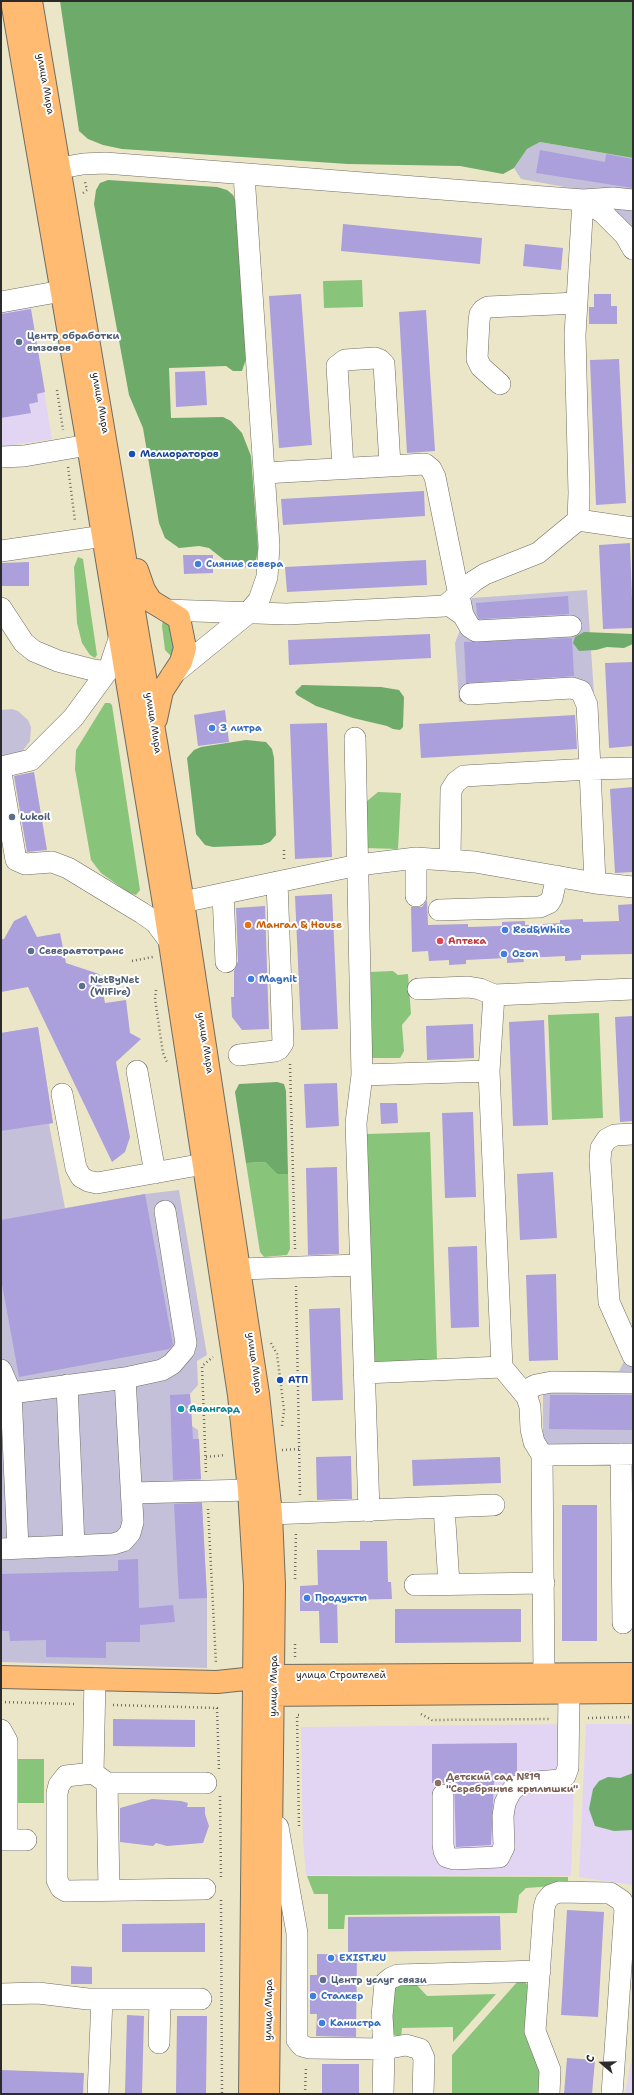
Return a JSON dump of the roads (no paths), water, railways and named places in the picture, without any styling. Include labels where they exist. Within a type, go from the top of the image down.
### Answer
[{"type":"main road","name":"улица Мира","points":[[12,1],[51,170],[116,498],[135,614],[154,732],[174,903],[170,942],[239,1395],[249,1490],[254,1586],[272,1779],[268,2094]]},
{"type":"main road","name":"улица Мира","points":[[31,1],[51,170],[62,291],[120,636],[174,903],[240,1269],[258,1394],[271,1514],[274,1585],[264,1686],[250,2094]]},
{"type":"main road","points":[[116,498],[141,583],[151,601],[179,618],[185,648],[181,662],[166,682],[159,700],[154,732]]},
{"type":"main road","points":[[120,636],[124,622],[128,617],[135,614],[165,610]]},
{"type":"main road","name":"улица Строителей","points":[[264,1686],[544,1675],[633,1674]]},
{"type":"main road","name":"улица Строителей","points":[[1,1676],[95,1685]]},
{"type":"main road","name":"улица Строителей","points":[[1,1689],[95,1685],[633,1692]]},
{"type":"street","points":[[51,170],[83,164],[105,163],[244,175],[583,200],[613,198],[633,200]]},
{"type":"street","points":[[172,675],[247,614],[259,600],[267,577],[269,546],[244,175]]},
{"type":"street","points":[[583,200],[595,206],[608,217],[625,236],[633,249]]},
{"type":"street","points":[[578,520],[575,335],[583,200]]},
{"type":"street","points":[[1,302],[62,291]]},
{"type":"street","points":[[500,384],[481,367],[477,359],[478,321],[483,310],[488,307],[577,303]]},
{"type":"street","points":[[343,468],[336,369],[339,362],[367,358],[378,358],[384,364],[390,465]]},
{"type":"street","points":[[1,457],[24,456],[88,445]]},
{"type":"street","points":[[264,473],[425,464],[431,469],[435,476],[452,600],[455,609],[463,615],[470,627],[476,631],[483,632],[571,626]]},
{"type":"street","points":[[165,610],[247,614],[287,614],[452,600],[485,574],[538,553],[578,520],[633,528]]},
{"type":"street","points":[[1,551],[104,536]]},
{"type":"street","points":[[1,608],[24,643],[34,651],[58,661],[89,670],[100,671],[109,669]]},
{"type":"street","points":[[1,767],[31,760],[73,718],[109,669],[120,636]]},
{"type":"street","points":[[470,694],[572,688],[581,691],[586,705],[595,883]]},
{"type":"street","points":[[355,738],[362,1075],[356,1123],[369,1511]]},
{"type":"street","points":[[450,859],[451,790],[456,782],[464,776],[633,768]]},
{"type":"street","points":[[1,773],[16,860],[25,864],[52,862],[68,868],[155,922],[170,942]]},
{"type":"street","points":[[174,903],[358,865],[416,858],[450,859],[595,883],[633,887]]},
{"type":"street","points":[[416,858],[416,896]]},
{"type":"street","points":[[439,910],[540,907],[549,903],[552,898],[557,876]]},
{"type":"street","points":[[239,1055],[276,1051],[283,1043],[277,882]]},
{"type":"street","points":[[223,894],[226,962]]},
{"type":"street","points":[[418,989],[468,987],[480,989],[494,995],[633,989]]},
{"type":"street","points":[[494,995],[489,1071],[502,1368],[523,1392],[530,1407],[531,1429],[534,1442],[542,1455],[544,1675]]},
{"type":"street","points":[[137,1071],[155,1173]]},
{"type":"street","points":[[362,1075],[489,1071]]},
{"type":"street","points":[[62,1094],[76,1168],[81,1177],[88,1181],[97,1183],[204,1164]]},
{"type":"street","points":[[633,1134],[615,1135],[607,1139],[601,1148],[600,1160],[609,1302],[626,1324],[633,1356]]},
{"type":"street","points":[[11,1393],[125,1378],[162,1370],[176,1359],[184,1350],[186,1343],[165,1211]]},
{"type":"street","points":[[240,1269],[360,1265]]},
{"type":"street","points":[[364,1373],[502,1368]]},
{"type":"street","points":[[1,1370],[11,1393],[10,1549],[113,1544],[123,1541],[130,1533],[133,1522],[125,1378]]},
{"type":"street","points":[[523,1392],[536,1385],[552,1382],[633,1383]]},
{"type":"street","points":[[67,1385],[74,1546]]},
{"type":"street","points":[[542,1455],[627,1454],[628,1579],[623,1623]]},
{"type":"street","points":[[132,1493],[249,1490]]},
{"type":"street","points":[[271,1514],[494,1505]]},
{"type":"street","points":[[444,1507],[449,1584]]},
{"type":"street","points":[[415,1585],[544,1583]]},
{"type":"street","points":[[95,1685],[100,1778],[109,1890]]},
{"type":"street","points":[[443,1794],[443,1844],[447,1857],[454,1859],[499,1857],[504,1847],[504,1809],[510,1793],[515,1787],[524,1783],[560,1780],[565,1776],[568,1768],[569,1692]]},
{"type":"street","points":[[1,1730],[7,1741],[11,1840]]},
{"type":"street","points":[[215,1783],[100,1778],[71,1774],[62,1779],[59,1785],[56,1804],[57,1880],[58,1885],[66,1891],[216,1891]]},
{"type":"street","points":[[272,1779],[280,1844],[297,1934],[296,2034],[299,2043],[306,2048],[384,2049],[406,2046],[420,2049],[424,2058],[423,2094]]},
{"type":"street","points":[[549,2094],[550,2070],[535,2031],[544,1908],[546,1901],[551,1895],[559,1892],[610,1893],[622,1901],[625,1909],[612,2094]]},
{"type":"street","points":[[383,2094],[383,1990],[385,1983],[390,1978],[398,1975],[540,1971]]},
{"type":"street","points":[[1,1994],[38,1993],[102,1999],[201,1999]]},
{"type":"street","points":[[98,2094],[102,1999]]},
{"type":"street","points":[[159,2043],[160,1999]]},
{"type":"place","name":"Центр обработки вызовов","points":[[19,342]]},
{"type":"place","name":"Мелиораторов","points":[[132,454]]},
{"type":"place","name":"Сияние севера","points":[[198,564]]},
{"type":"place","name":"3 литра","points":[[212,728]]},
{"type":"place","name":"Lukoil","points":[[12,817]]},
{"type":"place","name":"Мангал & House","points":[[248,925]]},
{"type":"place","name":"Red&White","points":[[505,930]]},
{"type":"place","name":"Аптека","points":[[440,941]]},
{"type":"place","name":"Северавтотранс","points":[[31,951]]},
{"type":"place","name":"Ozon","points":[[504,954]]},
{"type":"place","name":"Magnit","points":[[251,979]]},
{"type":"place","name":"NetByNet (WiFire)","points":[[82,986]]},
{"type":"place","name":"АТП","points":[[280,1380]]},
{"type":"place","name":"Авангард","points":[[181,1409]]},
{"type":"place","name":"Продукты","points":[[307,1598]]},
{"type":"place","name":"Детский сад №19 \"Серебряные крылышки\"","points":[[438,1783]]},
{"type":"place","name":"EXIST.RU","points":[[331,1958]]},
{"type":"place","name":"Центр услуг связи","points":[[323,1980]]},
{"type":"place","name":"Сталкер","points":[[313,1996]]},
{"type":"place","name":"Канистра","points":[[322,2023]]}]
